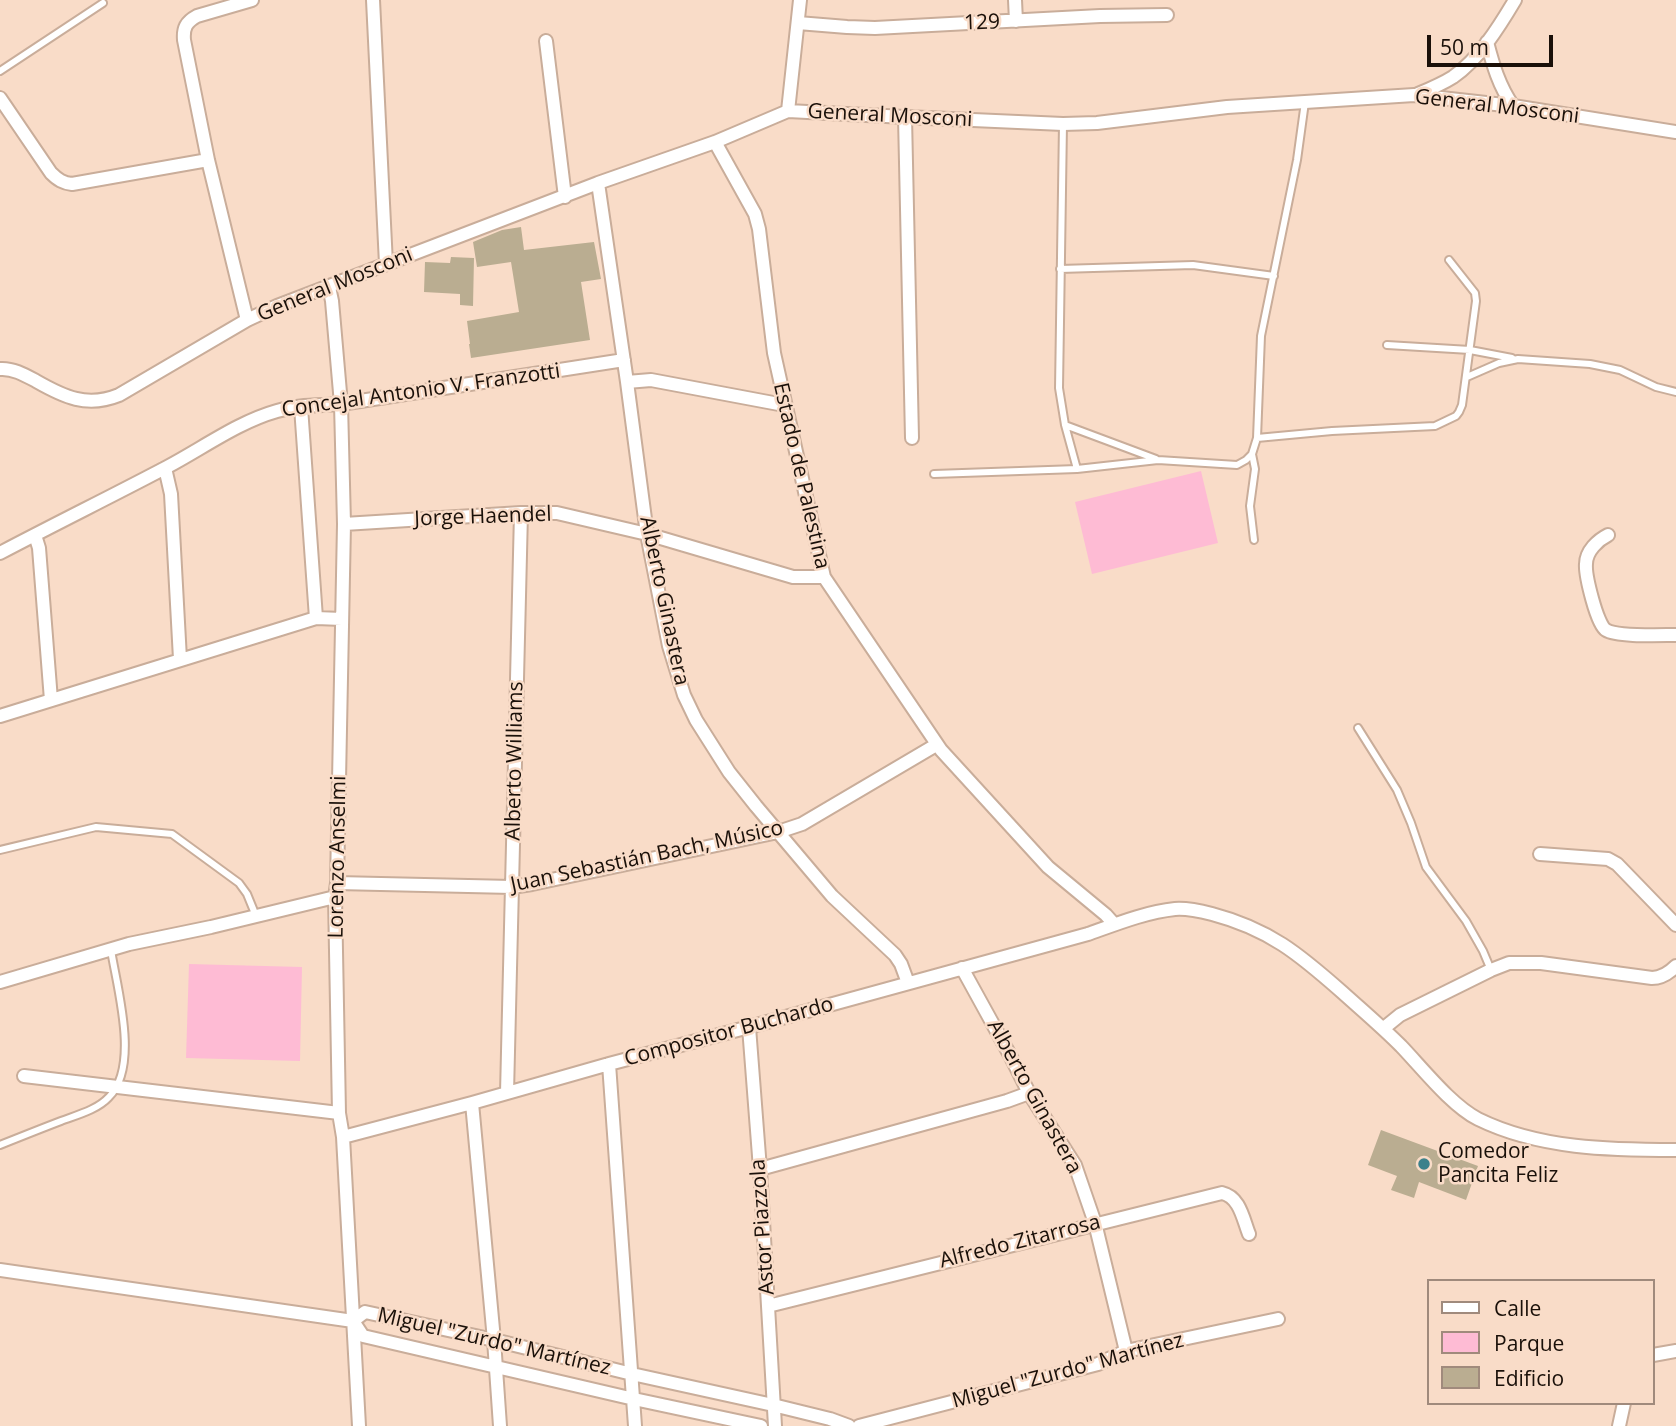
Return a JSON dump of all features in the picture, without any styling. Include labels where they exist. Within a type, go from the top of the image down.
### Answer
[{"type":"street","points":[[247,320],[208,160],[183,30],[189,20],[197,16],[253,0]]},
{"type":"street","points":[[373,0],[386,264]]},
{"type":"street","points":[[788,111],[800,0]]},
{"type":"street","points":[[1014,0],[1016,21]]},
{"type":"street","points":[[1414,95],[1454,76],[1487,42],[1516,0]]},
{"type":"street","name":"129","points":[[798,23],[875,27],[1167,15]]},
{"type":"street","points":[[546,41],[565,197]]},
{"type":"street","points":[[1487,42],[1499,81],[1513,106]]},
{"type":"street","name":"General Mosconi","points":[[0,369],[23,374],[56,393],[71,398],[92,402],[106,401],[119,396],[247,320],[277,306],[598,183],[715,142],[788,111],[1063,124],[1097,123],[1227,107],[1414,95],[1513,106],[1676,132]]},
{"type":"street","points":[[0,98],[51,173],[57,180],[65,183],[208,160]]},
{"type":"street","points":[[905,117],[912,438]]},
{"type":"street","name":"Estado de Palestina","points":[[715,142],[755,214],[759,229],[774,353],[824,577],[936,745],[1048,867],[1114,924]]},
{"type":"street","name":"Alberto Ginastera","points":[[598,183],[647,534],[670,646],[684,695],[696,720],[729,772],[832,896],[895,955],[908,984]]},
{"type":"street","name":"Lorenzo Anselmi","points":[[329,287],[341,404],[344,524],[335,897],[339,1113],[343,1137],[359,1426]]},
{"type":"street","name":"Concejal Antonio V. Franzotti","points":[[0,553],[258,418],[278,411],[341,404],[624,360]]},
{"type":"street","points":[[627,382],[651,380],[784,405]]},
{"type":"street","points":[[301,407],[316,618]]},
{"type":"street","points":[[164,468],[171,494],[180,659]]},
{"type":"street","name":"Alberto Williams","points":[[507,1093],[521,513]]},
{"type":"street","name":"Jorge Haendel","points":[[344,524],[557,513],[647,534],[793,577],[824,577]]},
{"type":"street","points":[[34,535],[39,548],[51,700]]},
{"type":"street","points":[[1608,536],[1599,540],[1589,553],[1586,564],[1599,624],[1604,630],[1614,633],[1676,635]]},
{"type":"street","points":[[0,716],[316,618],[342,619]]},
{"type":"street","name":"Juan Sebastián Bach, Músico","points":[[337,883],[512,887],[778,832],[802,824],[936,745]]},
{"type":"street","points":[[1540,854],[1608,859],[1618,864],[1676,925]]},
{"type":"street","points":[[0,982],[130,944],[335,897]]},
{"type":"street","name":"Compositor Buchardo","points":[[343,1137],[908,984],[1088,934],[1114,924],[1177,909],[1237,921],[1260,931],[1303,958],[1384,1028],[1450,1097],[1478,1119],[1540,1140],[1576,1146],[1676,1150]]},
{"type":"street","points":[[1384,1028],[1399,1015],[1509,963],[1541,963],[1658,978],[1676,967]]},
{"type":"street","name":"Alberto Ginastera","points":[[962,968],[1029,1093],[1075,1165],[1095,1223],[1126,1351]]},
{"type":"street","name":"Astor Piazzola","points":[[749,1027],[775,1426]]},
{"type":"street","points":[[609,1064],[635,1426]]},
{"type":"street","points":[[24,1076],[339,1113]]},
{"type":"street","points":[[760,1169],[1029,1093]]},
{"type":"street","points":[[472,1103],[500,1426]]},
{"type":"street","name":"Alfredo Zitarrosa","points":[[768,1306],[1222,1193],[1236,1201],[1249,1234]]},
{"type":"street","points":[[0,1270],[353,1321]]},
{"type":"street","name":"Miguel \"Zurdo\" Martínez","points":[[761,1426],[363,1336],[353,1321],[365,1312],[773,1405],[849,1426]]},
{"type":"street","name":"Miguel \"Zurdo\" Martínez","points":[[859,1426],[1098,1364],[1126,1351],[1278,1318]]},
{"type":"street","points":[[1655,1355],[1676,1351]]},
{"type":"street","points":[[1619,1426],[1624,1405]]},
{"type":"lane","points":[[0,71],[103,3]]},
{"type":"lane","points":[[934,474],[1077,469],[1158,460],[1237,465],[1252,454],[1257,438],[1261,336],[1297,160],[1305,102]]},
{"type":"lane","points":[[1063,124],[1059,388],[1065,425],[1077,469]]},
{"type":"lane","points":[[1257,438],[1435,426],[1460,412],[1476,301],[1475,293],[1449,260]]},
{"type":"lane","points":[[1060,269],[1193,265],[1274,276]]},
{"type":"lane","points":[[1387,345],[1470,350],[1517,359],[1610,366],[1656,387],[1676,392]]},
{"type":"lane","points":[[1466,377],[1499,363],[1517,359]]},
{"type":"lane","points":[[1065,425],[1158,460]]},
{"type":"lane","points":[[1252,454],[1255,470],[1250,506],[1254,540]]},
{"type":"lane","points":[[1358,728],[1397,790],[1426,867],[1466,921],[1491,970]]},
{"type":"lane","points":[[0,850],[96,827],[172,834],[239,883],[256,916]]},
{"type":"lane","points":[[0,1145],[87,1111],[109,1098],[117,1087],[125,1055],[124,1027],[111,950]]},
{"type":"green space","points":[[1201,471],[1218,543],[1092,574],[1075,502]]},
{"type":"green space","points":[[189,964],[302,967],[300,1061],[186,1058]]},
{"type":"building","points":[[521,227],[524,250],[594,242],[601,279],[581,282],[590,340],[471,358],[467,321],[519,312],[511,262],[477,267],[473,242],[502,230]]},
{"type":"building","points":[[451,257],[474,258],[473,306],[460,305],[460,294],[424,292],[425,262],[450,263]]},
{"type":"building","name":"Comedor Pancita Feliz","points":[[1381,1130],[1478,1166],[1466,1200],[1419,1182],[1414,1198],[1391,1190],[1397,1176],[1368,1165]]},
{"type":"place","name":"Comedor Pancita Feliz","points":[[1424,1164]]}]
